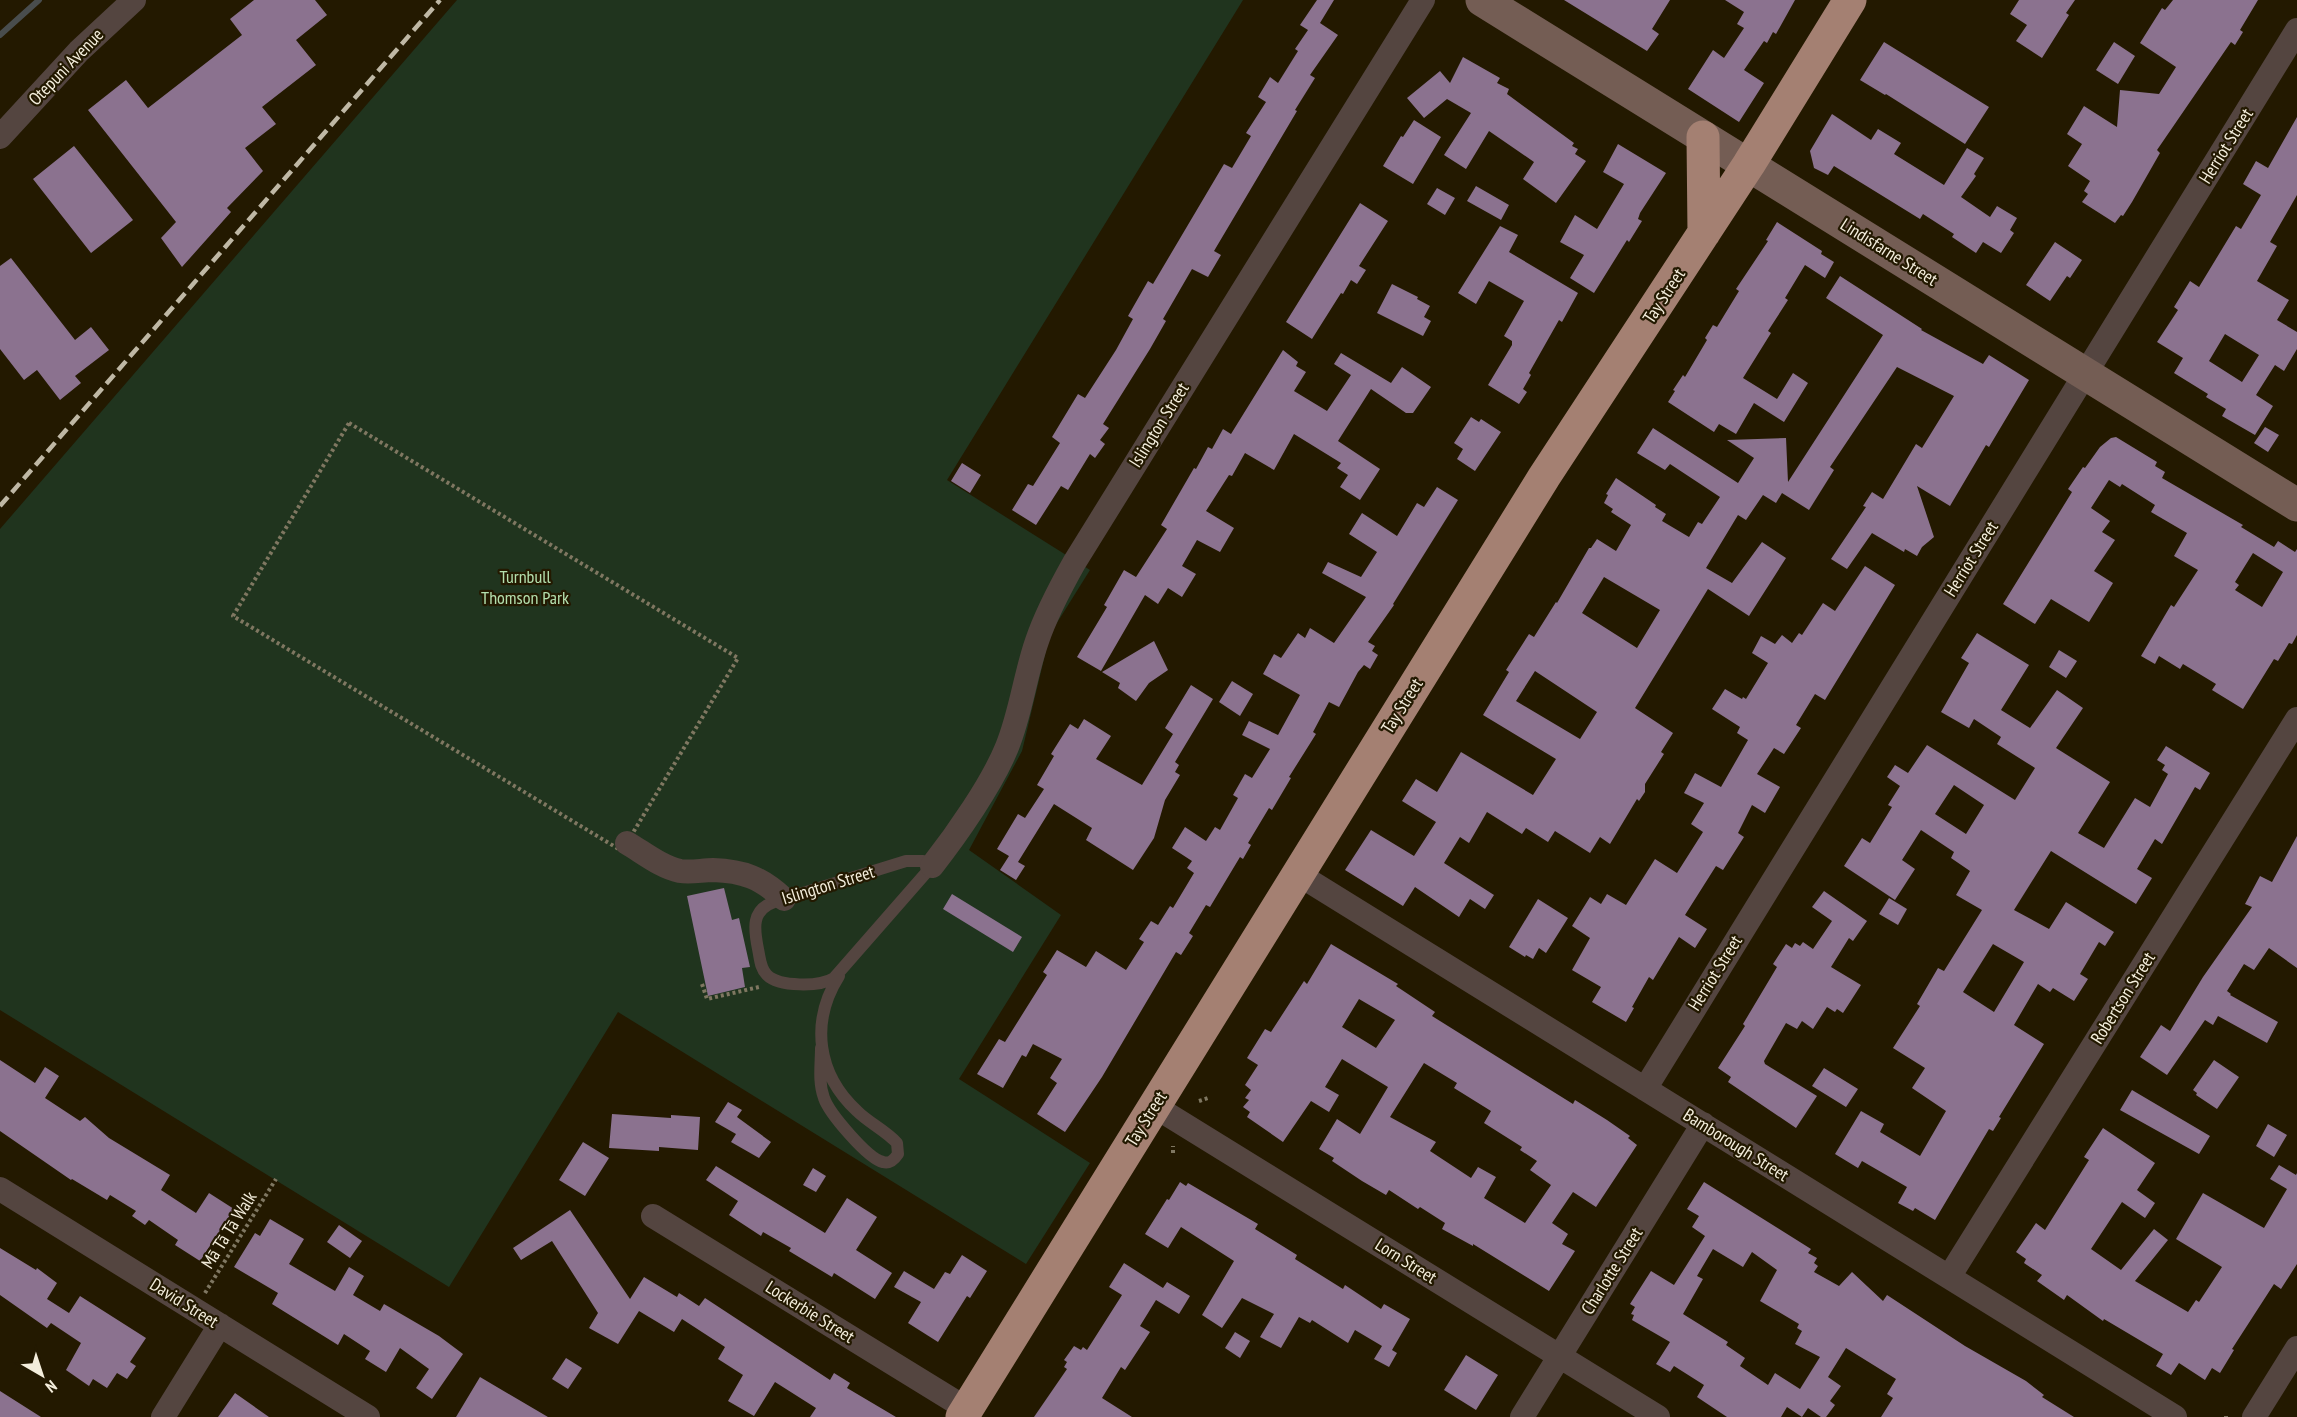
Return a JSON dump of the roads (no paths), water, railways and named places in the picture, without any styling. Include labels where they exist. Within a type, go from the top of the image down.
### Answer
[{"type":"highway","name":"Tay Street","points":[[965,1413],[1544,477],[1749,164],[1850,0]]},
{"type":"highway","points":[[1703,136],[1704,233]]},
{"type":"street","name":"Otepuni Avenue","points":[[0,137],[80,51],[134,0]]},
{"type":"street","name":"Islington Street","points":[[932,866],[1002,759],[1011,736],[1036,641],[1074,563],[1423,0]]},
{"type":"street","name":"Lindisfarne Street","points":[[1482,0],[2297,505]]},
{"type":"street","name":"Herriot Street","points":[[1645,1089],[2297,30]]},
{"type":"street","name":"Robertson Street","points":[[1949,1277],[2297,719]]},
{"type":"street","points":[[627,843],[663,865],[679,871],[713,870],[752,876],[766,883],[784,899]]},
{"type":"street","name":"Bamborough Street","points":[[1298,874],[2175,1417]]},
{"type":"street","name":"Lorn Street","points":[[1154,1106],[1658,1417]]},
{"type":"street","name":"Charlotte Street","points":[[1522,1417],[1703,1124]]},
{"type":"street","name":"David Street","points":[[0,1189],[369,1417]]},
{"type":"street","name":"Lockerbie Street","points":[[653,1216],[965,1413]]},
{"type":"street","points":[[163,1417],[220,1325]]},
{"type":"street","points":[[2254,1417],[2297,1348]]},
{"type":"lane","name":"Islington Street","points":[[906,861],[924,861],[932,866],[845,968],[824,984],[777,981],[766,975],[762,968],[753,926],[763,908],[784,899],[906,861]]},
{"type":"lane","points":[[821,1048],[829,1078],[842,1095],[857,1111],[897,1143],[898,1154],[893,1161],[885,1163],[872,1155],[849,1134],[824,1100],[820,1080],[821,1024],[830,991],[845,968]]},
{"type":"waterway","points":[[0,35],[39,0]]},
{"type":"railway","points":[[0,506],[440,0]]},
{"type":"park label","name":"Turnbull Thomson Park","points":[[525,587]]}]
